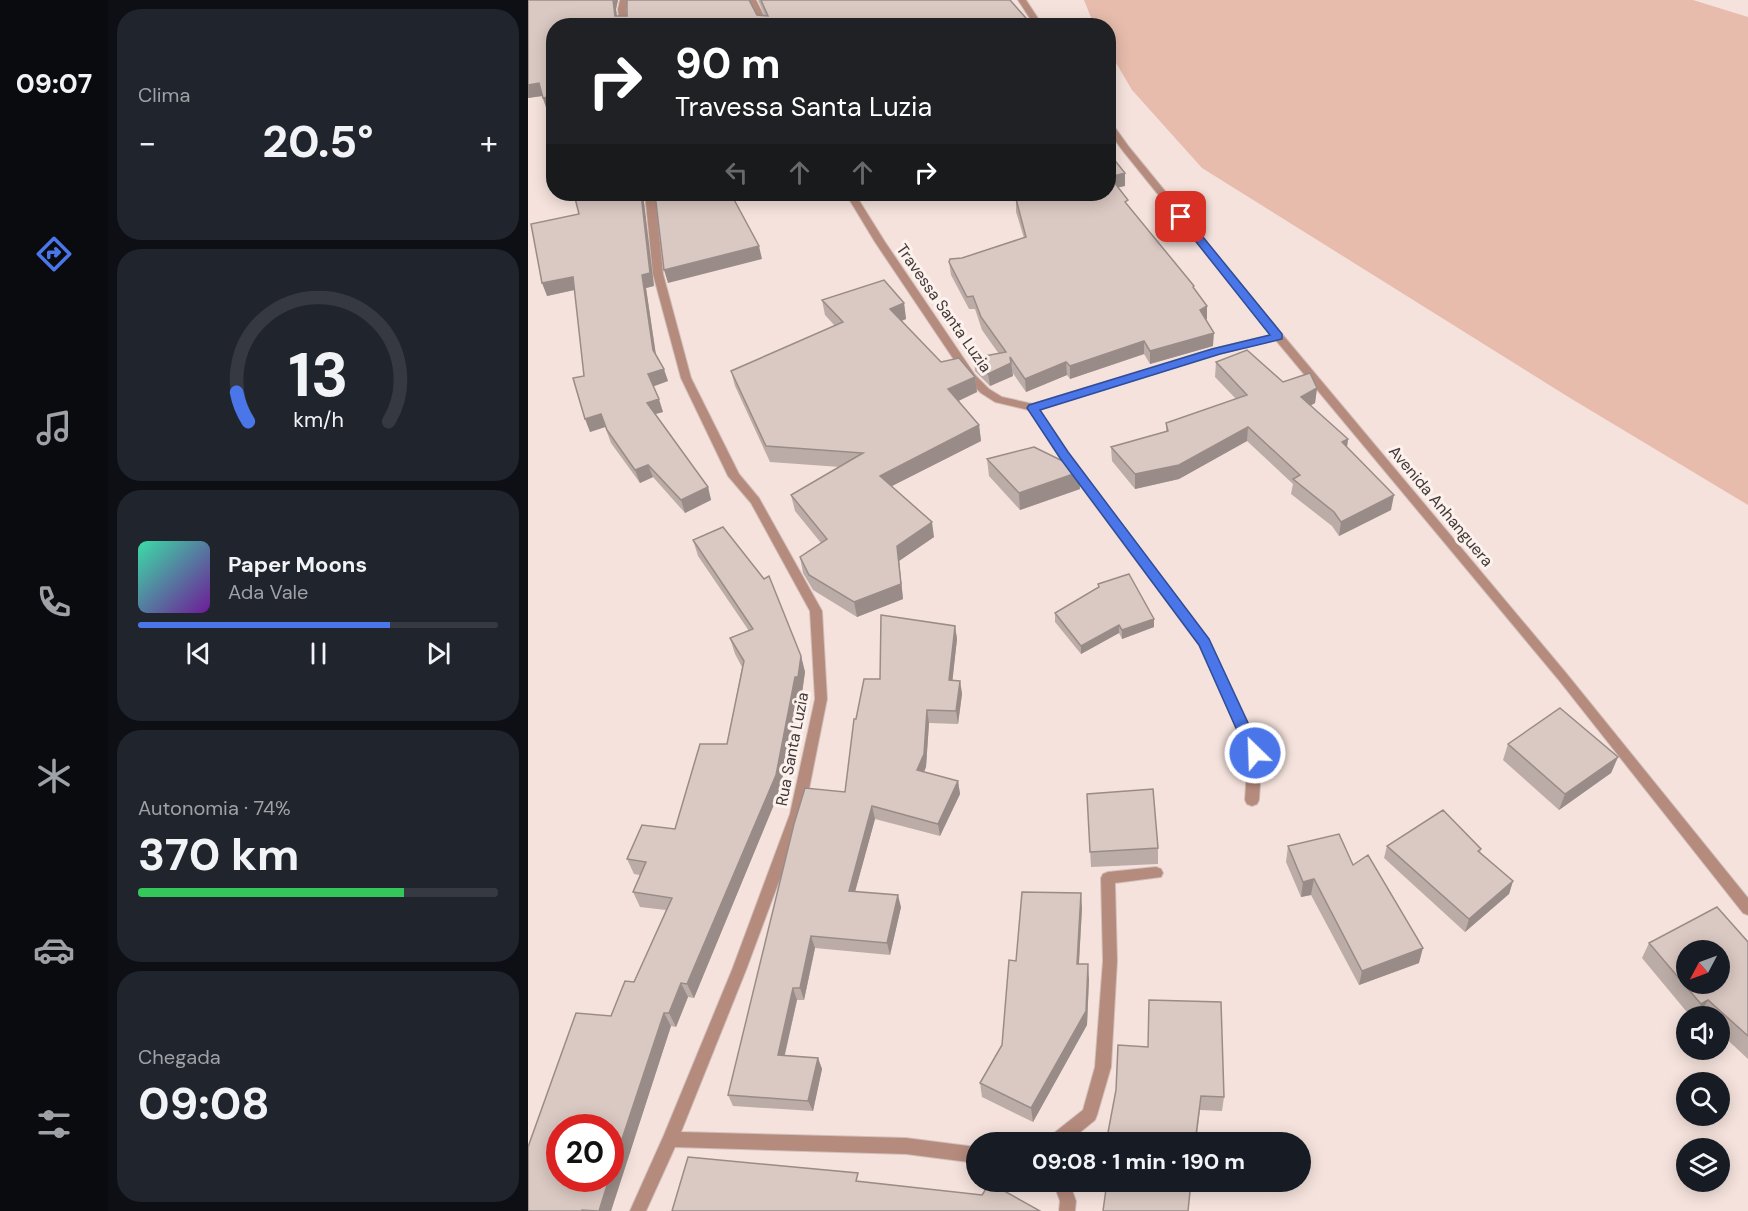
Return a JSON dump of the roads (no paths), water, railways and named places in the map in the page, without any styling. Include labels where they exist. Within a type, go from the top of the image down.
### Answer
[{"type":"street","points":[[623,18],[624,0]]},
{"type":"street","points":[[752,0],[761,18]]},
{"type":"street","points":[[1022,0],[1034,18]]},
{"type":"street","name":"Avenida Anhanguera","points":[[1116,135],[1278,336],[1562,676],[1748,909]]},
{"type":"street","name":"Rua Santa Luzia","points":[[638,1211],[739,970],[797,814],[821,699],[816,611],[755,501],[735,476],[686,378],[658,274],[651,201]]},
{"type":"street","name":"Travessa Santa Luzia","points":[[855,201],[880,242],[971,377],[988,395],[1011,405],[1033,408],[1216,351],[1278,336]]},
{"type":"street","points":[[1033,408],[1064,455],[1204,643],[1255,753],[1252,800]]},
{"type":"street","points":[[1069,1132],[1089,1115],[1103,1067],[1110,960],[1108,878],[1156,873]]},
{"type":"street","points":[[670,1139],[906,1146],[966,1154]]},
{"type":"street","points":[[1065,1192],[1068,1201],[1066,1211]]}]
